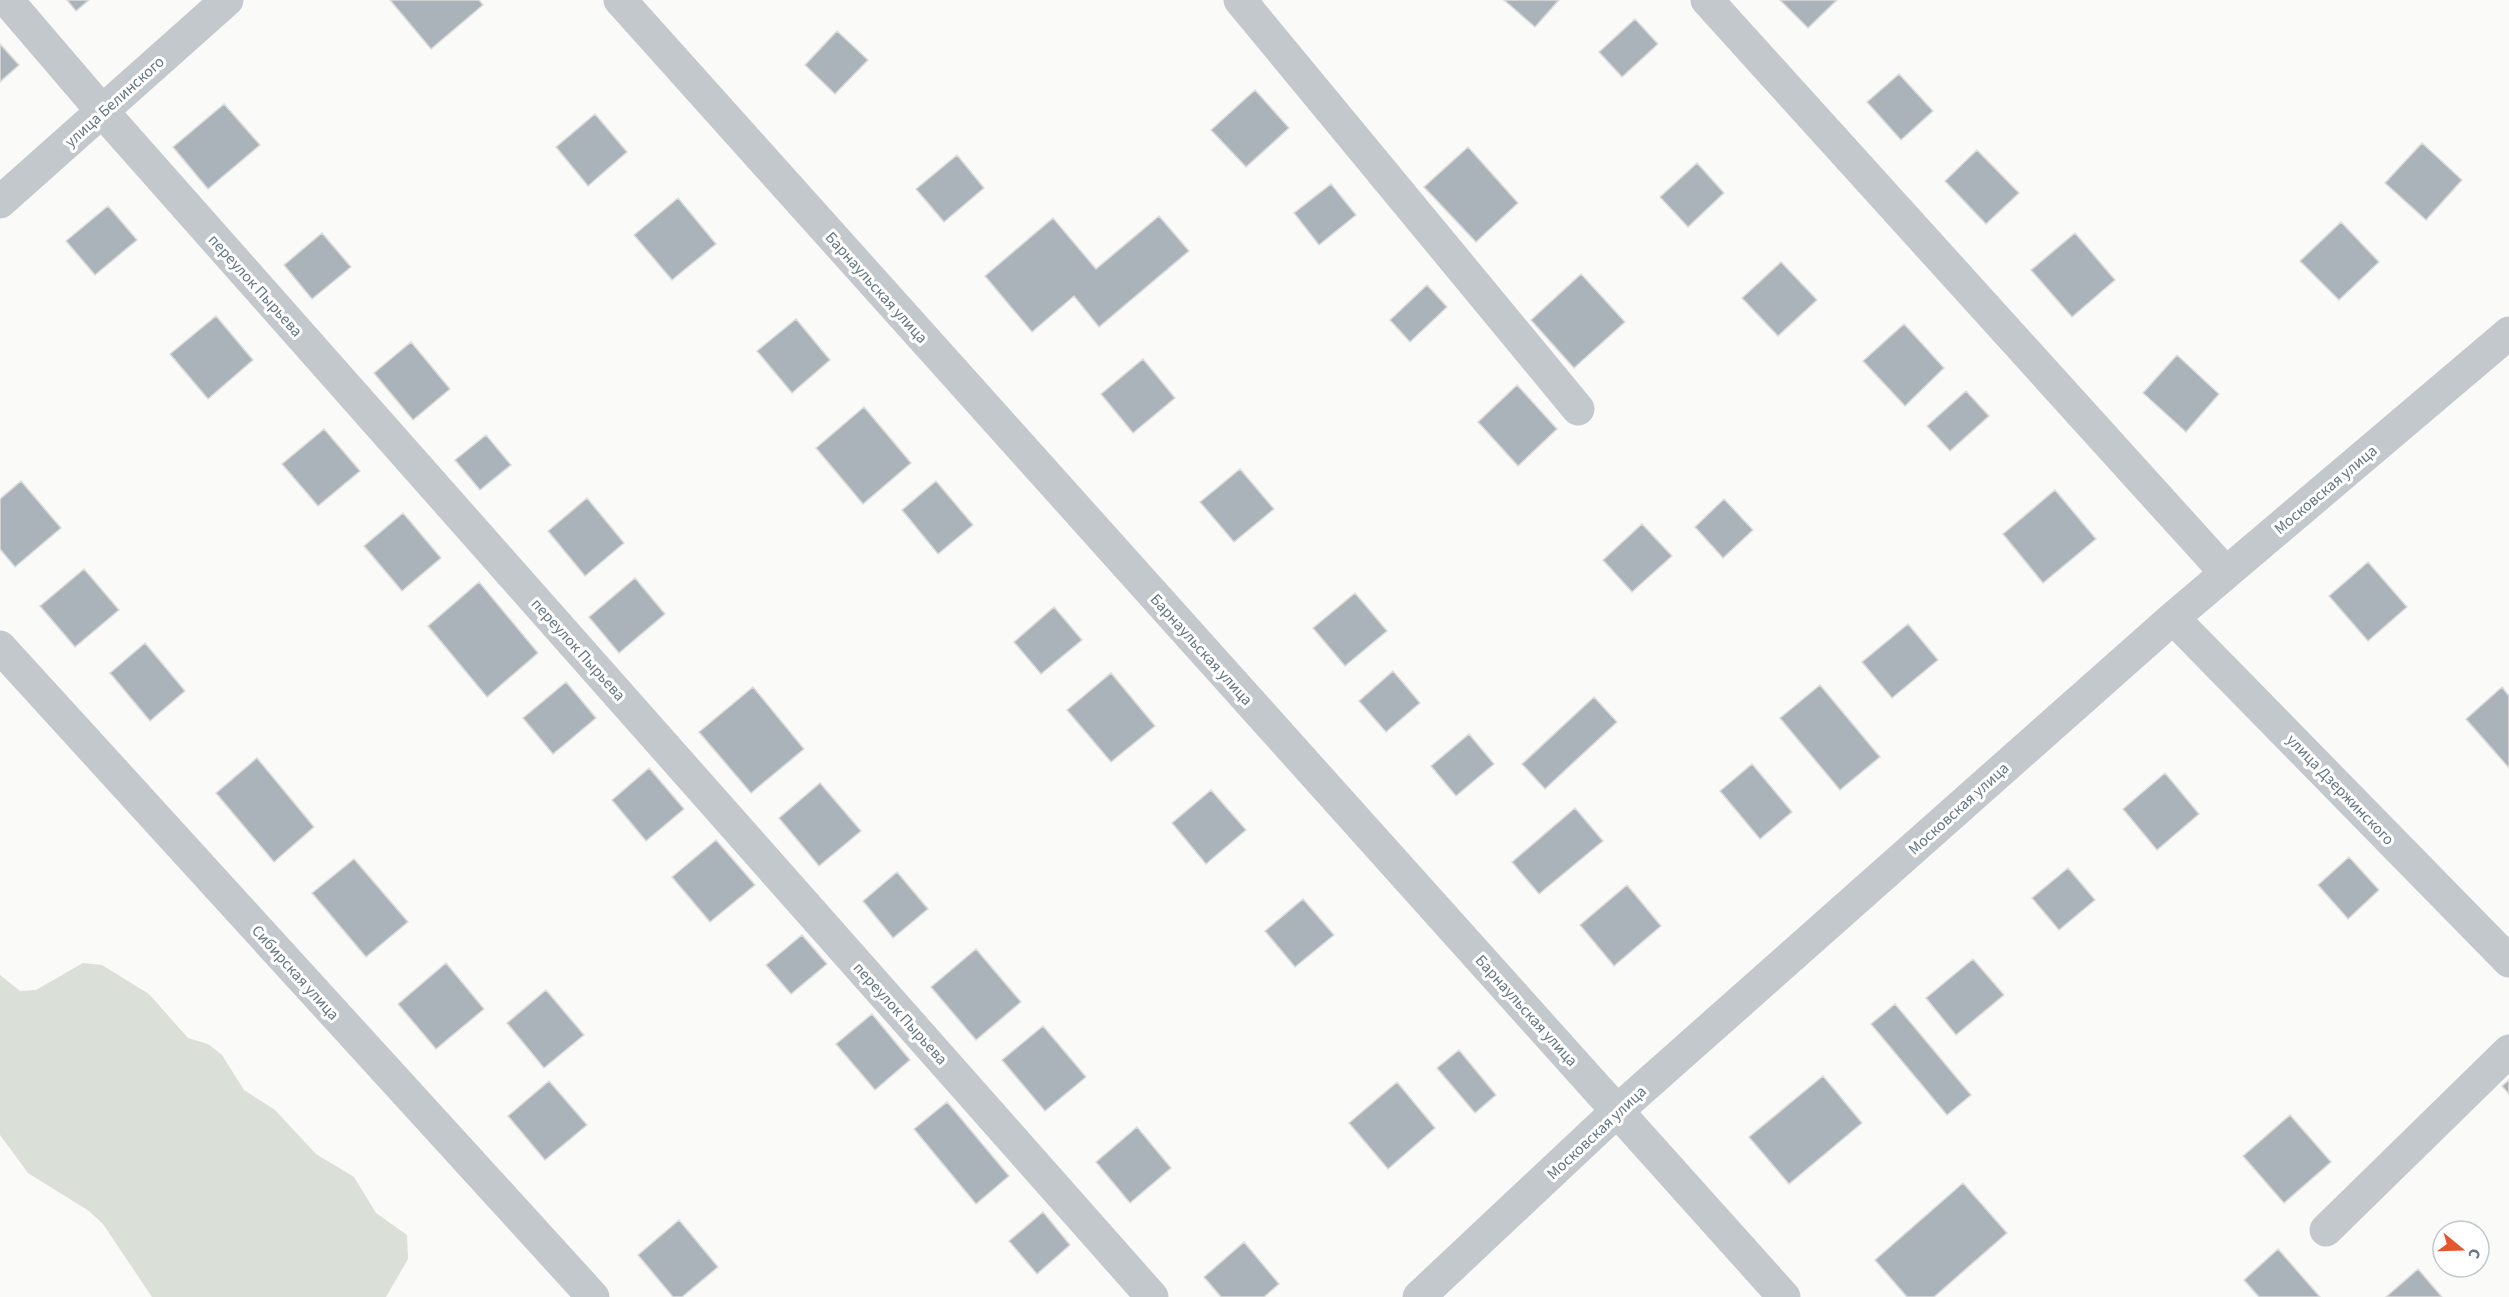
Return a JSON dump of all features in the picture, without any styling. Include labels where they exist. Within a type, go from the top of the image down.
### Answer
[{"type":"street","name":"переулок Пырьева","points":[[7,0],[102,111],[1152,1297]]},
{"type":"street","name":"улица Белинского","points":[[0,202],[228,0]]},
{"type":"street","name":"Барнаульская улица","points":[[620,0],[1784,1297]]},
{"type":"street","points":[[1240,0],[1578,408]]},
{"type":"street","points":[[1707,0],[2226,573]]},
{"type":"street","name":"Московская улица","points":[[1419,1297],[1617,1111],[2174,618],[2509,333]]},
{"type":"street","name":"улица Дзержинского","points":[[2174,618],[2509,961]]},
{"type":"street","name":"Сибирская улица","points":[[0,646],[593,1297]]},
{"type":"street","points":[[2326,1230],[2509,1051]]},
{"type":"shaded area","points":[[83,963],[102,965],[149,994],[188,1038],[208,1044],[222,1055],[244,1090],[275,1110],[316,1154],[354,1177],[376,1213],[407,1235],[408,1259],[386,1297],[152,1297],[103,1224],[89,1211],[28,1173],[0,1135],[0,975],[20,991],[36,990]]},
{"type":"building","points":[[67,0],[89,0],[76,11]]},
{"type":"building","points":[[390,0],[479,0],[483,5],[431,49]]},
{"type":"building","points":[[1504,0],[1559,0],[1535,27]]},
{"type":"building","points":[[1780,0],[1837,0],[1808,28]]},
{"type":"building","points":[[1635,19],[1658,44],[1622,77],[1599,52]]},
{"type":"building","points":[[837,31],[868,60],[835,94],[805,65]]},
{"type":"building","points":[[0,44],[19,65],[0,82]]},
{"type":"building","points":[[1899,74],[1933,111],[1901,140],[1867,102]]},
{"type":"building","points":[[1255,90],[1289,128],[1246,167],[1211,130]]},
{"type":"building","points":[[224,104],[260,145],[208,189],[173,147]]},
{"type":"building","points":[[595,114],[627,152],[588,186],[556,147]]},
{"type":"building","points":[[2422,143],[2462,180],[2426,220],[2385,183]]},
{"type":"building","points":[[1468,147],[1518,203],[1476,242],[1424,187]]},
{"type":"building","points":[[1977,150],[2019,193],[1986,224],[1945,181]]},
{"type":"building","points":[[957,155],[984,188],[944,222],[916,189]]},
{"type":"building","points":[[1697,163],[1724,193],[1688,227],[1660,197]]},
{"type":"building","points":[[1331,184],[1356,215],[1319,245],[1294,213]]},
{"type":"building","points":[[678,198],[716,244],[672,280],[634,235]]},
{"type":"building","points":[[108,206],[137,240],[95,275],[66,241]]},
{"type":"building","points":[[1159,216],[1189,251],[1099,327],[1074,296],[1032,332],[985,276],[1053,218],[1096,269]]},
{"type":"building","points":[[2341,222],[2379,262],[2339,300],[2300,261]]},
{"type":"building","points":[[322,233],[351,267],[312,299],[284,265]]},
{"type":"building","points":[[2075,233],[2115,280],[2072,317],[2031,270]]},
{"type":"building","points":[[1781,262],[1817,300],[1778,336],[1742,298]]},
{"type":"building","points":[[1581,274],[1625,322],[1574,368],[1531,320]]},
{"type":"building","points":[[1427,285],[1447,307],[1410,342],[1390,320]]},
{"type":"building","points":[[216,316],[253,360],[208,399],[170,354]]},
{"type":"building","points":[[796,319],[830,360],[792,393],[757,351]]},
{"type":"building","points":[[1904,324],[1944,368],[1905,406],[1863,361]]},
{"type":"building","points":[[411,342],[450,389],[413,420],[374,373]]},
{"type":"building","points":[[2177,355],[2219,394],[2186,432],[2143,393]]},
{"type":"building","points":[[1143,359],[1175,398],[1133,433],[1101,394]]},
{"type":"building","points":[[1517,385],[1557,429],[1518,466],[1478,422]]},
{"type":"building","points":[[1966,391],[1989,416],[1950,451],[1927,426]]},
{"type":"building","points":[[864,407],[911,463],[863,504],[816,448]]},
{"type":"building","points":[[324,429],[360,471],[318,506],[282,464]]},
{"type":"building","points":[[486,435],[511,465],[480,490],[455,460]]},
{"type":"building","points":[[1240,469],[1274,509],[1234,542],[1200,502]]},
{"type":"building","points":[[21,481],[61,528],[15,567],[0,549],[0,499]]},
{"type":"building","points":[[936,481],[973,525],[938,554],[902,510]]},
{"type":"building","points":[[2055,490],[2096,539],[2043,583],[2003,534]]},
{"type":"building","points":[[587,498],[624,543],[585,576],[548,531]]},
{"type":"building","points":[[1724,499],[1753,530],[1723,558],[1695,527]]},
{"type":"building","points":[[403,513],[441,558],[402,591],[364,546]]},
{"type":"building","points":[[1642,524],[1672,556],[1632,592],[1603,560]]},
{"type":"building","points":[[2368,562],[2407,607],[2368,641],[2329,596]]},
{"type":"building","points":[[84,569],[119,610],[75,647],[40,606]]},
{"type":"building","points":[[635,578],[665,614],[619,653],[589,617]]},
{"type":"building","points":[[479,582],[538,653],[487,697],[428,626]]},
{"type":"building","points":[[1355,593],[1387,631],[1345,666],[1313,628]]},
{"type":"building","points":[[1054,607],[1082,640],[1041,674],[1014,642]]},
{"type":"building","points":[[1908,624],[1938,660],[1892,698],[1862,662]]},
{"type":"building","points":[[145,643],[185,691],[150,721],[110,673]]},
{"type":"building","points":[[1393,671],[1420,703],[1386,732],[1359,701]]},
{"type":"building","points":[[1111,673],[1155,726],[1111,762],[1067,710]]},
{"type":"building","points":[[566,682],[596,718],[553,754],[523,718]]},
{"type":"building","points":[[1820,685],[1880,757],[1840,790],[1780,718]]},
{"type":"building","points":[[753,687],[804,749],[751,793],[699,732]]},
{"type":"building","points":[[2502,687],[2509,696],[2509,768],[2466,719]]},
{"type":"building","points":[[1594,697],[1617,722],[1545,789],[1522,764]]},
{"type":"building","points":[[1469,734],[1494,764],[1456,796],[1431,766]]},
{"type":"building","points":[[257,758],[314,827],[274,862],[216,793]]},
{"type":"building","points":[[1752,764],[1792,812],[1760,839],[1720,791]]},
{"type":"building","points":[[649,768],[684,809],[646,841],[612,800]]},
{"type":"building","points":[[2165,773],[2199,814],[2157,850],[2123,809]]},
{"type":"building","points":[[820,783],[861,831],[819,866],[779,818]]},
{"type":"building","points":[[1211,790],[1246,830],[1206,864],[1172,823]]},
{"type":"building","points":[[1575,808],[1603,841],[1539,894],[1512,862]]},
{"type":"building","points":[[716,840],[755,885],[710,922],[672,877]]},
{"type":"building","points":[[2349,857],[2379,890],[2348,919],[2318,885]]},
{"type":"building","points":[[354,859],[408,922],[366,957],[312,893]]},
{"type":"building","points":[[2068,868],[2095,900],[2059,930],[2032,898]]},
{"type":"building","points":[[897,872],[928,909],[893,938],[863,901]]},
{"type":"building","points":[[1627,885],[1661,926],[1614,966],[1580,925]]},
{"type":"building","points":[[1303,899],[1334,935],[1295,967],[1265,931]]},
{"type":"building","points":[[802,935],[827,964],[791,994],[766,965]]},
{"type":"building","points":[[976,949],[1021,1002],[976,1040],[931,987]]},
{"type":"building","points":[[1973,959],[2004,995],[1956,1035],[1926,998]]},
{"type":"building","points":[[446,963],[484,1009],[436,1049],[398,1004]]},
{"type":"building","points":[[546,990],[584,1035],[544,1068],[507,1023]]},
{"type":"building","points":[[1895,1004],[1971,1095],[1947,1115],[1871,1024]]},
{"type":"building","points":[[872,1014],[910,1060],[875,1090],[836,1044]]},
{"type":"building","points":[[1043,1026],[1086,1077],[1045,1111],[1002,1060]]},
{"type":"building","points":[[1459,1050],[1496,1095],[1475,1113],[1437,1068]]},
{"type":"building","points":[[1823,1076],[1862,1123],[1789,1184],[1749,1137]]},
{"type":"building","points":[[2509,1080],[2509,1094],[2502,1086]]},
{"type":"building","points":[[549,1081],[587,1125],[545,1160],[508,1116]]},
{"type":"building","points":[[1397,1082],[1435,1128],[1388,1169],[1349,1123]]},
{"type":"building","points":[[947,1102],[1009,1176],[976,1204],[914,1129]]},
{"type":"building","points":[[2290,1115],[2331,1162],[2284,1203],[2243,1156]]},
{"type":"building","points":[[1137,1127],[1171,1168],[1130,1203],[1096,1162]]},
{"type":"building","points":[[1963,1183],[2007,1233],[1934,1297],[1907,1297],[1875,1260]]},
{"type":"building","points":[[1043,1212],[1070,1245],[1037,1274],[1009,1241]]},
{"type":"building","points":[[679,1220],[718,1267],[682,1297],[673,1297],[638,1255]]},
{"type":"building","points":[[1244,1242],[1279,1284],[1264,1297],[1221,1297],[1204,1277]]},
{"type":"building","points":[[2278,1249],[2320,1297],[2259,1297],[2244,1280]]},
{"type":"building","points":[[2418,1269],[2442,1297],[2386,1297]]}]
